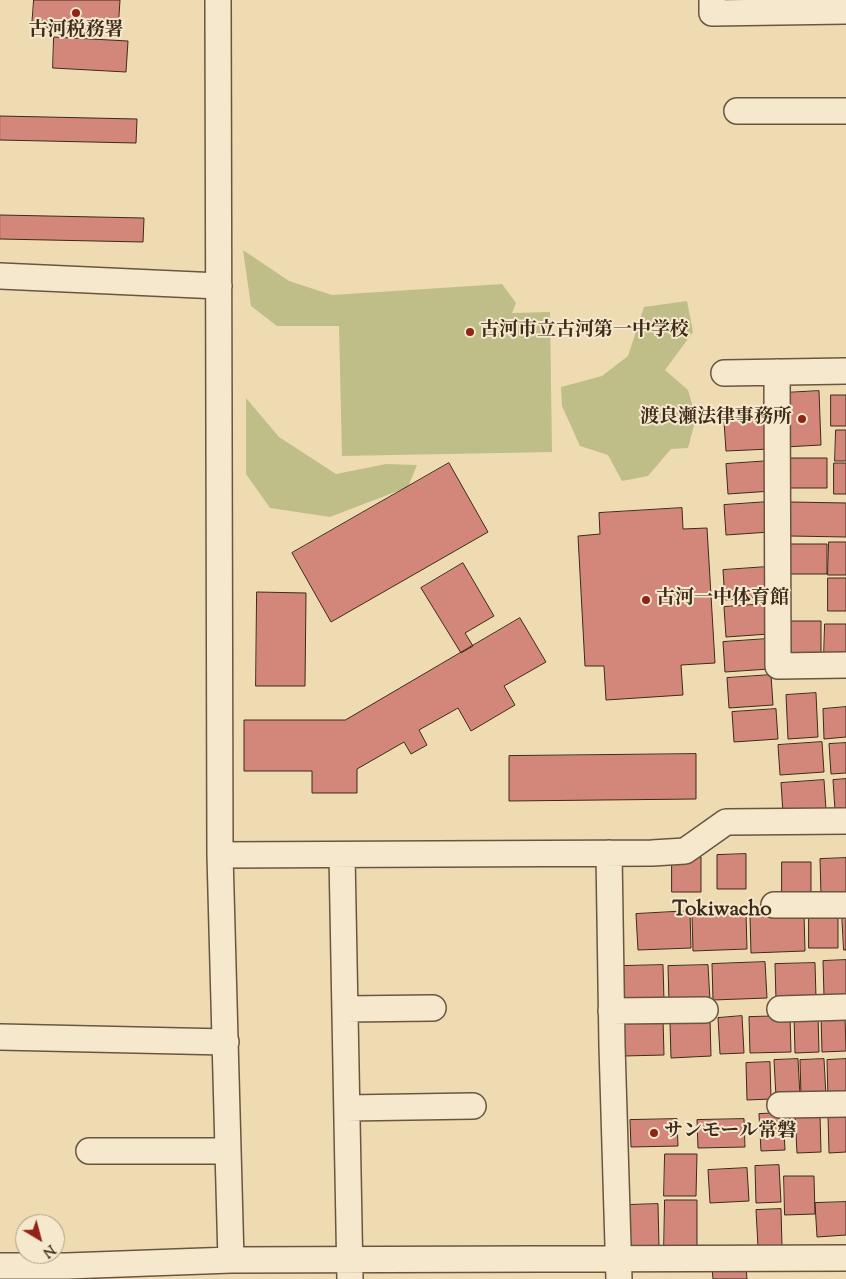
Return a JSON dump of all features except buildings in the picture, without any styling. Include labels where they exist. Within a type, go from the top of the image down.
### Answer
[{"type":"street","points":[[218,0],[220,856],[231,1260]]},
{"type":"street","points":[[712,0],[712,12],[846,11]]},
{"type":"street","points":[[737,112],[846,111]]},
{"type":"street","points":[[0,276],[219,286]]},
{"type":"street","points":[[724,372],[846,371]]},
{"type":"street","points":[[777,372],[778,666],[846,665]]},
{"type":"street","points":[[220,856],[685,851],[726,822],[846,821]]},
{"type":"street","points":[[609,853],[611,1011],[619,1268]]},
{"type":"street","points":[[342,854],[350,1269]]},
{"type":"street","points":[[774,905],[846,905]]},
{"type":"street","points":[[780,1010],[846,1007]]},
{"type":"street","points":[[345,1010],[433,1008]]},
{"type":"street","points":[[611,1011],[705,1010]]},
{"type":"street","points":[[0,1037],[226,1042]]},
{"type":"street","points":[[780,1105],[846,1104]]},
{"type":"street","points":[[347,1108],[473,1106]]},
{"type":"street","points":[[89,1151],[228,1151]]},
{"type":"street","points":[[0,1266],[67,1273],[231,1260],[350,1269],[707,1269],[846,1258]]},
{"type":"shaded area","points":[[243,250],[289,281],[332,295],[502,284],[516,303],[512,313],[550,312],[552,452],[342,456],[339,326],[277,326],[251,306]]},
{"type":"shaded area","points":[[687,301],[693,332],[665,370],[688,390],[696,418],[688,448],[671,449],[648,476],[622,481],[608,455],[580,446],[562,406],[561,387],[602,376],[628,356],[644,307]]},
{"type":"shaded area","points":[[246,398],[279,437],[336,474],[386,464],[417,465],[408,487],[330,517],[270,508],[246,474]]},
{"type":"place","name":"古河税務署","points":[[76,13]]},
{"type":"place","name":"古河市立古河第一中学校","points":[[470,332]]},
{"type":"place","name":"渡良瀬法律事務所","points":[[802,419]]},
{"type":"place","name":"古河一中体育館","points":[[646,600]]},
{"type":"place","name":"サンモール常磐","points":[[654,1133]]},
{"type":"district","name":"Tokiwacho","points":[[722,911]]}]
